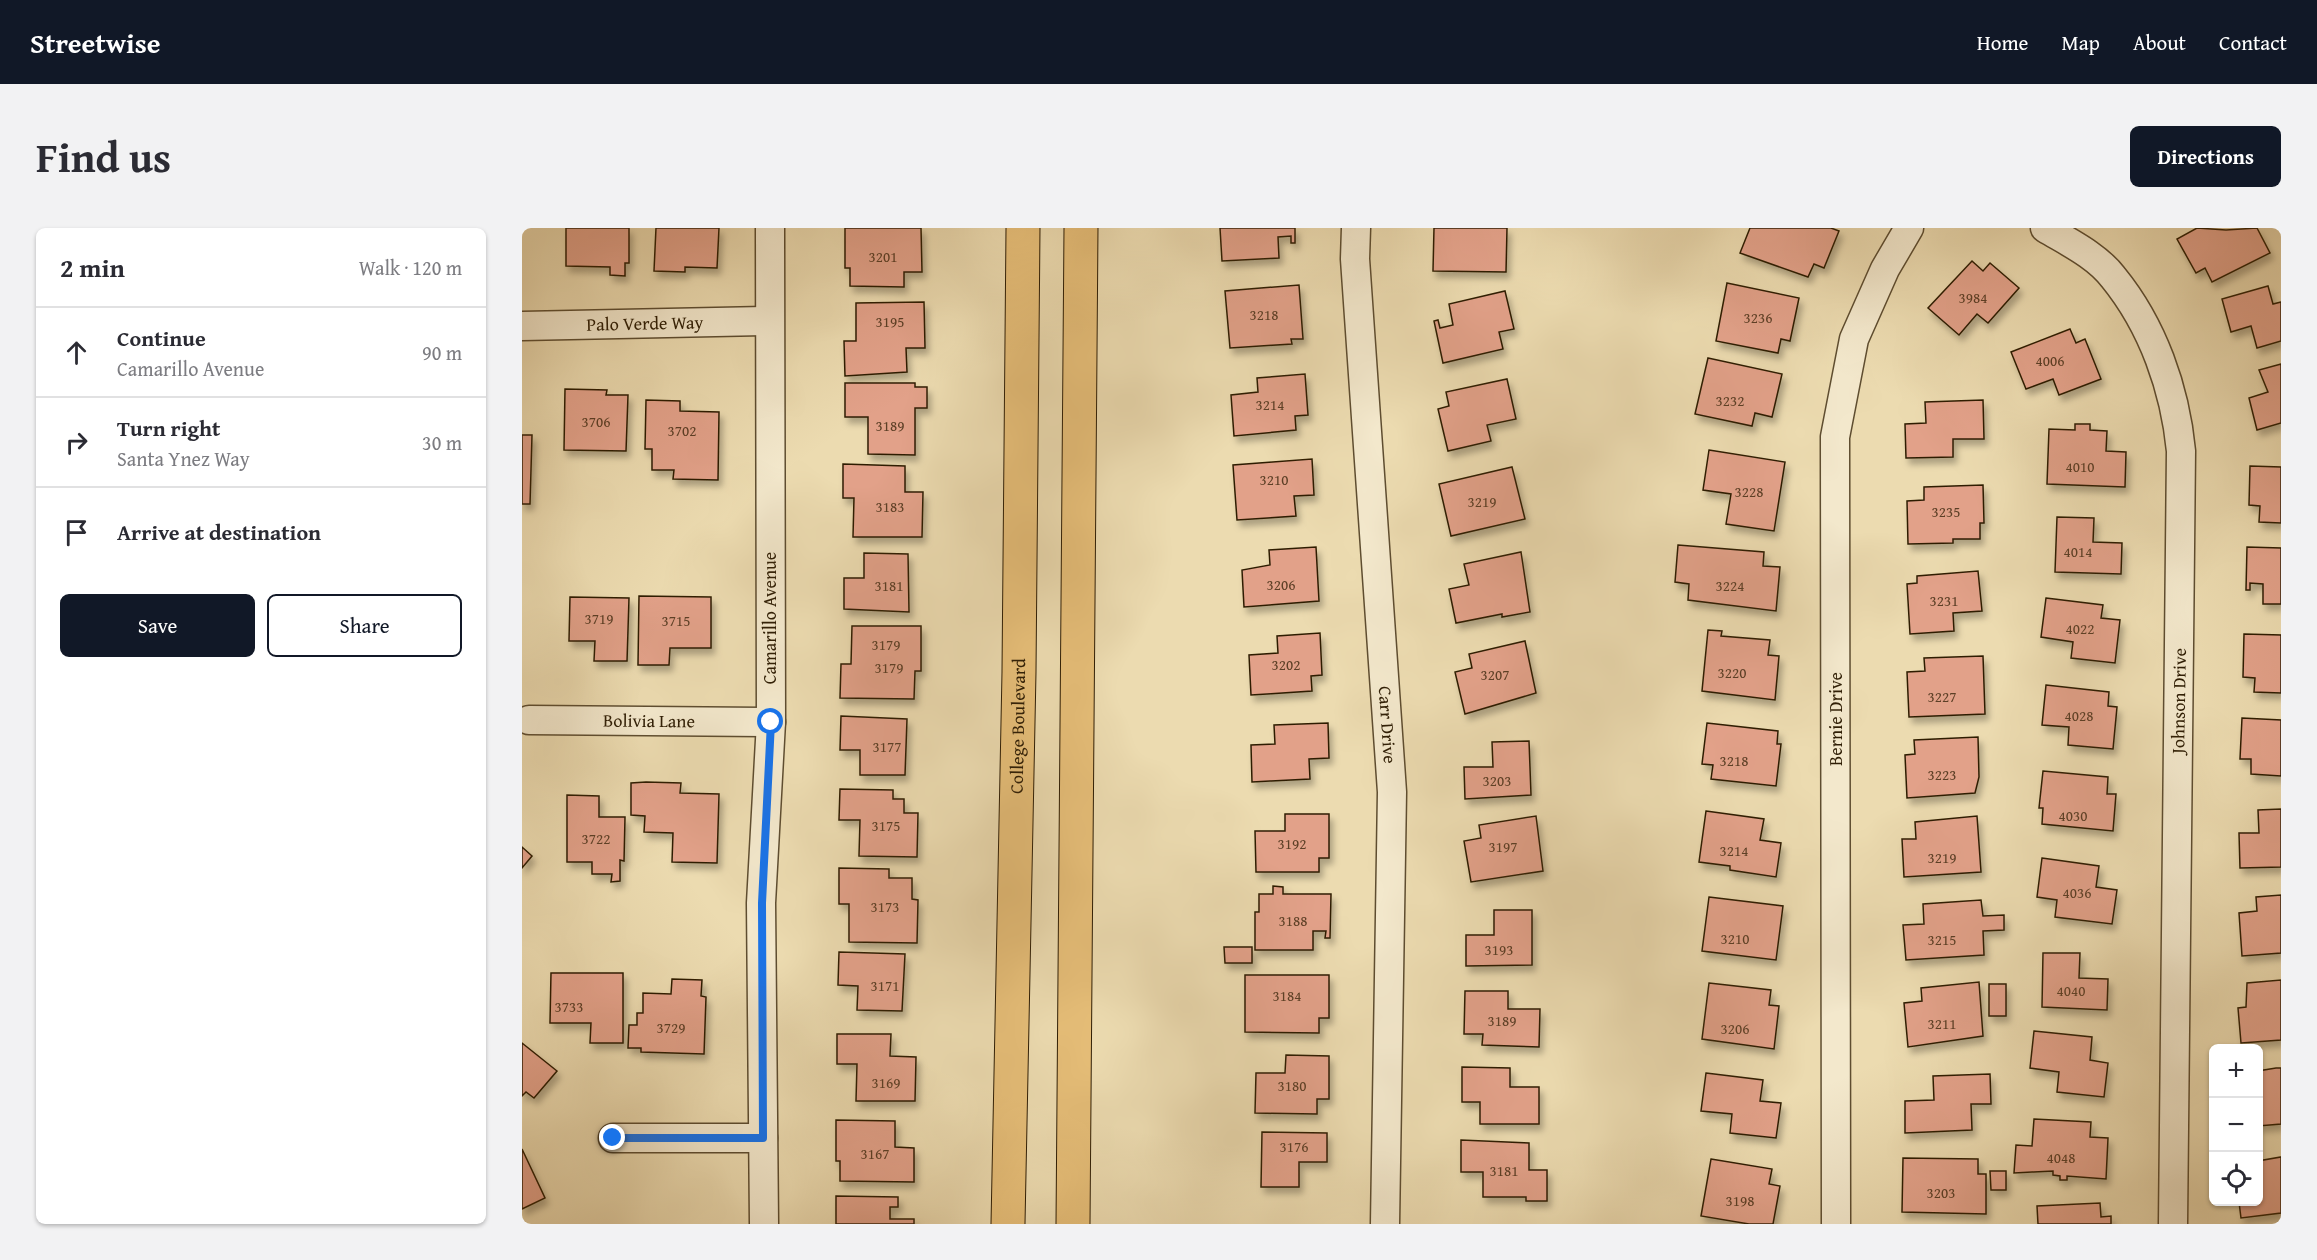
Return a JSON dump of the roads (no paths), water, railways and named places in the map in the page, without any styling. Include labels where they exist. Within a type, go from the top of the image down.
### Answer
[{"type":"main road","name":"College Boulevard","points":[[1008,1224],[1018,684],[1023,228]]},
{"type":"main road","points":[[1073,1224],[1081,228]]},
{"type":"street","name":"Camarillo Avenue","points":[[764,1224],[762,903],[771,722],[770,228]]},
{"type":"street","name":"Carr Drive","points":[[1356,228],[1356,270],[1392,792],[1385,1224]]},
{"type":"street","name":"Bernie Drive","points":[[1836,1224],[1835,437],[1854,339],[1885,269],[1909,228]]},
{"type":"street","name":"Johnson Drive","points":[[2045,228],[2082,250],[2112,275],[2153,338],[2178,420],[2181,451],[2173,1224]]},
{"type":"street","name":"Palo Verde Way","points":[[522,326],[769,321]]},
{"type":"street","name":"Bolivia Lane","points":[[529,720],[771,722]]},
{"type":"street","points":[[613,1138],[763,1138]]}]
